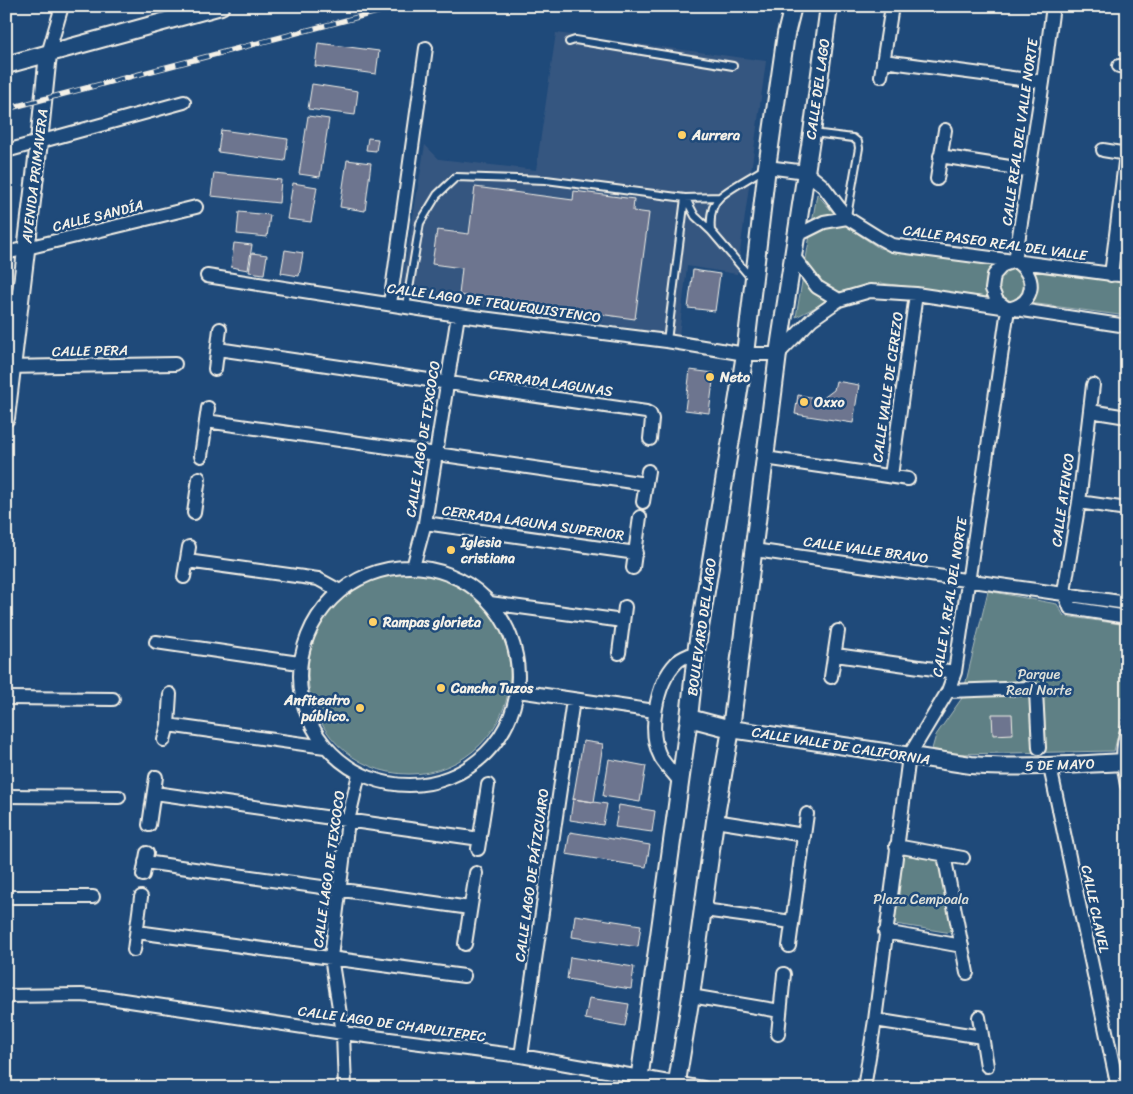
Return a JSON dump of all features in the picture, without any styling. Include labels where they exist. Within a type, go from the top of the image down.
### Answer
[{"type":"street","points":[[48,54],[62,6]]},
{"type":"street","points":[[6,64],[221,6]]},
{"type":"street","points":[[676,1086],[704,910],[715,821],[731,729],[778,354],[806,172],[767,167],[786,34],[793,6]]},
{"type":"street","name":"CALLE DEL LAGO","points":[[806,172],[829,6]]},
{"type":"street","points":[[881,76],[892,6]]},
{"type":"street","name":"CALLE REAL DEL VALLE NORTE","points":[[1016,261],[1053,6]]},
{"type":"street","points":[[390,304],[426,48]]},
{"type":"street","name":"AVENIDA PRIMAVERA","points":[[6,418],[10,367],[27,249],[48,54]]},
{"type":"street","points":[[883,61],[1043,82]]},
{"type":"street","points":[[6,151],[184,102]]},
{"type":"street","points":[[936,179],[945,130]]},
{"type":"street","points":[[1103,150],[1127,154],[1111,274]]},
{"type":"street","points":[[940,156],[1030,170]]},
{"type":"street","name":"BOULEVARD DEL LAGO","points":[[639,1082],[689,718],[696,652],[745,354],[767,167]]},
{"type":"street","name":"CALLE PASEO REAL DEL VALLE","points":[[806,172],[823,186],[847,218],[892,244],[1127,276]]},
{"type":"street","name":"CALLE SANDÍA","points":[[6,254],[196,207]]},
{"type":"street","points":[[796,236],[824,222],[847,218]]},
{"type":"street","points":[[793,256],[816,287],[839,300]]},
{"type":"street","points":[[1016,261],[1029,274],[1030,293],[1025,301],[1017,307],[1008,308],[997,301],[992,288],[994,275],[1003,265],[1016,261]]},
{"type":"street","name":"CALLE LAGO DE TEQUEQUISTENCO","points":[[207,276],[406,307],[667,341],[745,354],[778,354]]},
{"type":"street","points":[[778,354],[812,319],[839,300],[870,291],[916,294],[1127,326]]},
{"type":"street","name":"CALLE VALLE DE CEREZO","points":[[765,458],[891,476],[916,294]]},
{"type":"street","name":"CALLE V. REAL DEL NORTE","points":[[864,1088],[875,1020],[909,756],[948,691],[955,672],[1008,308]]},
{"type":"street","name":"CALLE LAGO DE TEXCOCO","points":[[413,567],[425,523],[458,314]]},
{"type":"street","points":[[215,369],[220,329]]},
{"type":"street","name":"CERRADA LAGUNAS","points":[[218,349],[646,412],[650,414],[652,419],[650,439]]},
{"type":"street","name":"CALLE PERA","points":[[10,367],[175,364]]},
{"type":"street","name":"CALLE ATENCO","points":[[1064,592],[1093,385]]},
{"type":"street","points":[[201,456],[208,408]]},
{"type":"street","points":[[1090,411],[1127,416]]},
{"type":"street","points":[[206,422],[646,484]]},
{"type":"street","points":[[643,502],[648,471]]},
{"type":"street","points":[[891,476],[908,479]]},
{"type":"street","points":[[194,513],[199,478]]},
{"type":"street","points":[[1078,502],[1127,509]]},
{"type":"street","name":"CERRADA LAGUNA SUPERIOR","points":[[633,568],[640,518]]},
{"type":"street","name":"CERRADA LAGUNA SUPERIOR","points":[[425,523],[636,553]]},
{"type":"street","points":[[184,577],[189,547]]},
{"type":"street","name":"CALLE VALLE BRAVO","points":[[754,550],[1064,592],[1127,603]]},
{"type":"street","points":[[187,561],[318,579],[340,591]]},
{"type":"street","points":[[413,567],[439,571],[463,581],[484,596],[513,640],[519,665],[518,691],[512,716],[499,739],[482,759],[460,773],[435,783],[409,786],[383,783],[359,774],[340,762],[325,747],[309,722],[303,703],[300,693],[299,664],[306,636],[320,611],[340,591],[362,577],[387,569],[413,567]]},
{"type":"street","points":[[1064,592],[1070,608],[1127,617]]},
{"type":"street","points":[[490,603],[623,621]]},
{"type":"street","points":[[619,653],[625,607]]},
{"type":"street","points":[[831,677],[836,655],[838,631]]},
{"type":"street","points":[[156,642],[299,664]]},
{"type":"street","points":[[680,782],[661,757],[654,730],[655,711],[665,680],[676,662],[696,652]]},
{"type":"street","points":[[836,655],[955,672]]},
{"type":"street","points":[[948,691],[1031,688],[1036,691],[1039,748]]},
{"type":"street","points":[[518,691],[655,711]]},
{"type":"street","points":[[164,740],[168,725],[170,694]]},
{"type":"street","points":[[6,698],[113,699]]},
{"type":"street","name":"CALLE LAGO DE PÁTZCUARO","points":[[521,1056],[573,700]]},
{"type":"street","name":"CALLE VALLE DE CALIFORNIA","points":[[689,718],[731,729],[971,766],[993,767]]},
{"type":"street","points":[[168,725],[325,747]]},
{"type":"street","points":[[1127,731],[1124,742],[1127,785]]},
{"type":"street","name":"5 DE MAYO","points":[[993,767],[1124,762]]},
{"type":"street","name":"CALLE CLAVEL","points":[[1050,766],[1118,1088]]},
{"type":"street","name":"CALLE LAGO DE TEXCOCO","points":[[344,1088],[343,1033],[331,957],[348,821],[359,774]]},
{"type":"street","points":[[149,825],[156,777]]},
{"type":"street","points":[[155,792],[348,821],[479,844],[488,786]]},
{"type":"street","points":[[6,796],[119,797]]},
{"type":"street","points":[[789,946],[807,814]]},
{"type":"street","points":[[715,821],[804,835]]},
{"type":"street","points":[[896,846],[963,858]]},
{"type":"street","points":[[944,855],[967,973]]},
{"type":"street","points":[[145,863],[470,908]]},
{"type":"street","points":[[465,944],[476,873]]},
{"type":"street","points":[[6,897],[93,897]]},
{"type":"street","points":[[134,950],[142,897]]},
{"type":"street","points":[[704,910],[792,922]]},
{"type":"street","points":[[137,932],[464,976]]},
{"type":"street","points":[[886,932],[962,946]]},
{"type":"street","points":[[778,1034],[784,974]]},
{"type":"street","name":"CALLE LAGO DE CHAPULTEPEC","points":[[6,996],[81,995],[103,997],[343,1033],[521,1056],[639,1082],[703,1088]]},
{"type":"street","points":[[691,996],[780,1011]]},
{"type":"street","points":[[979,1017],[987,1066]]},
{"type":"street","points":[[875,1020],[982,1037]]},
{"type":"lane","points":[[569,42],[575,40],[733,66]]},
{"type":"lane","points":[[812,133],[853,138],[858,142],[859,148],[847,218]]},
{"type":"lane","points":[[711,231],[710,221],[714,206],[719,197],[767,167]]},
{"type":"lane","points":[[406,307],[420,223],[437,195],[456,177],[546,180],[685,198],[719,197]]},
{"type":"lane","points":[[685,198],[695,216],[711,231],[754,281]]},
{"type":"lane","points":[[667,341],[685,198]]},
{"type":"shaded area","points":[[556,33],[766,61],[737,274],[687,266],[679,335],[400,295],[425,145],[439,159],[536,170]]},
{"type":"green space","points":[[817,194],[843,224],[879,248],[1127,283],[1127,316],[881,283],[849,290],[796,317]]},
{"type":"green space","points":[[399,572],[419,572],[438,576],[457,584],[481,601],[493,617],[502,634],[508,653],[510,673],[508,693],[502,712],[493,729],[481,745],[457,762],[438,770],[419,774],[399,774],[380,770],[361,762],[337,745],[320,721],[312,702],[308,683],[308,663],[312,644],[320,625],[337,601],[361,584],[380,576]]},
{"type":"green space","name":"Parque Real Norte","points":[[988,591],[1057,604],[1064,616],[1127,625],[1127,697],[1114,751],[955,754],[932,749],[936,735],[962,698]]},
{"type":"green space","name":"Plaza Cempoala","points":[[898,850],[942,858],[958,934],[889,923]]},
{"type":"building","points":[[318,43],[379,51],[376,74],[315,66]]},
{"type":"building","points":[[312,84],[358,91],[355,115],[308,109]]},
{"type":"building","points":[[308,116],[329,119],[320,177],[299,174]]},
{"type":"building","points":[[221,130],[288,139],[285,161],[218,152]]},
{"type":"building","points":[[368,138],[378,139],[376,151],[366,150]]},
{"type":"building","points":[[347,160],[371,163],[365,211],[340,207]]},
{"type":"building","points":[[214,173],[281,180],[279,203],[211,196]]},
{"type":"building","points":[[293,183],[317,187],[311,222],[287,219]]},
{"type":"building","points":[[475,187],[573,200],[574,191],[634,199],[633,211],[649,213],[635,319],[459,295],[462,268],[432,264],[437,230],[469,234]]},
{"type":"building","points":[[239,212],[270,215],[267,237],[237,234]]},
{"type":"building","points":[[234,243],[252,245],[248,270],[231,267]]},
{"type":"building","points":[[285,250],[303,253],[299,276],[281,273]]},
{"type":"building","points":[[252,253],[267,255],[264,274],[249,272]]},
{"type":"building","points":[[693,270],[720,274],[715,311],[688,308]]},
{"type":"building","points":[[690,370],[714,373],[709,413],[685,410]]},
{"type":"building","points":[[836,381],[859,385],[853,423],[795,414],[798,395],[822,399],[834,390]]},
{"type":"building","points":[[992,714],[1012,714],[1013,734],[993,735]]},
{"type":"building","points":[[583,741],[603,744],[594,802],[573,799]]},
{"type":"building","points":[[609,759],[646,766],[640,802],[603,796]]},
{"type":"building","points":[[573,799],[607,804],[603,825],[570,820]]},
{"type":"building","points":[[619,805],[655,811],[652,832],[615,827]]},
{"type":"building","points":[[570,832],[650,845],[646,867],[566,854]]},
{"type":"building","points":[[575,915],[641,925],[638,947],[572,937]]},
{"type":"building","points":[[570,957],[634,967],[631,989],[567,979]]},
{"type":"building","points":[[589,998],[629,1004],[625,1026],[585,1019]]},
{"type":"railway","points":[[6,109],[400,6]]},
{"type":"place","name":"Aurrera","points":[[682,135]]},
{"type":"place","name":"Neto","points":[[710,377]]},
{"type":"place","name":"Oxxo","points":[[804,402]]},
{"type":"place","name":"Iglesia cristiana","points":[[451,550]]},
{"type":"place","name":"Rampas glorieta","points":[[373,622]]},
{"type":"place","name":"Cancha Tuzos","points":[[441,688]]},
{"type":"place","name":"Anfiteatro público.","points":[[360,708]]}]
